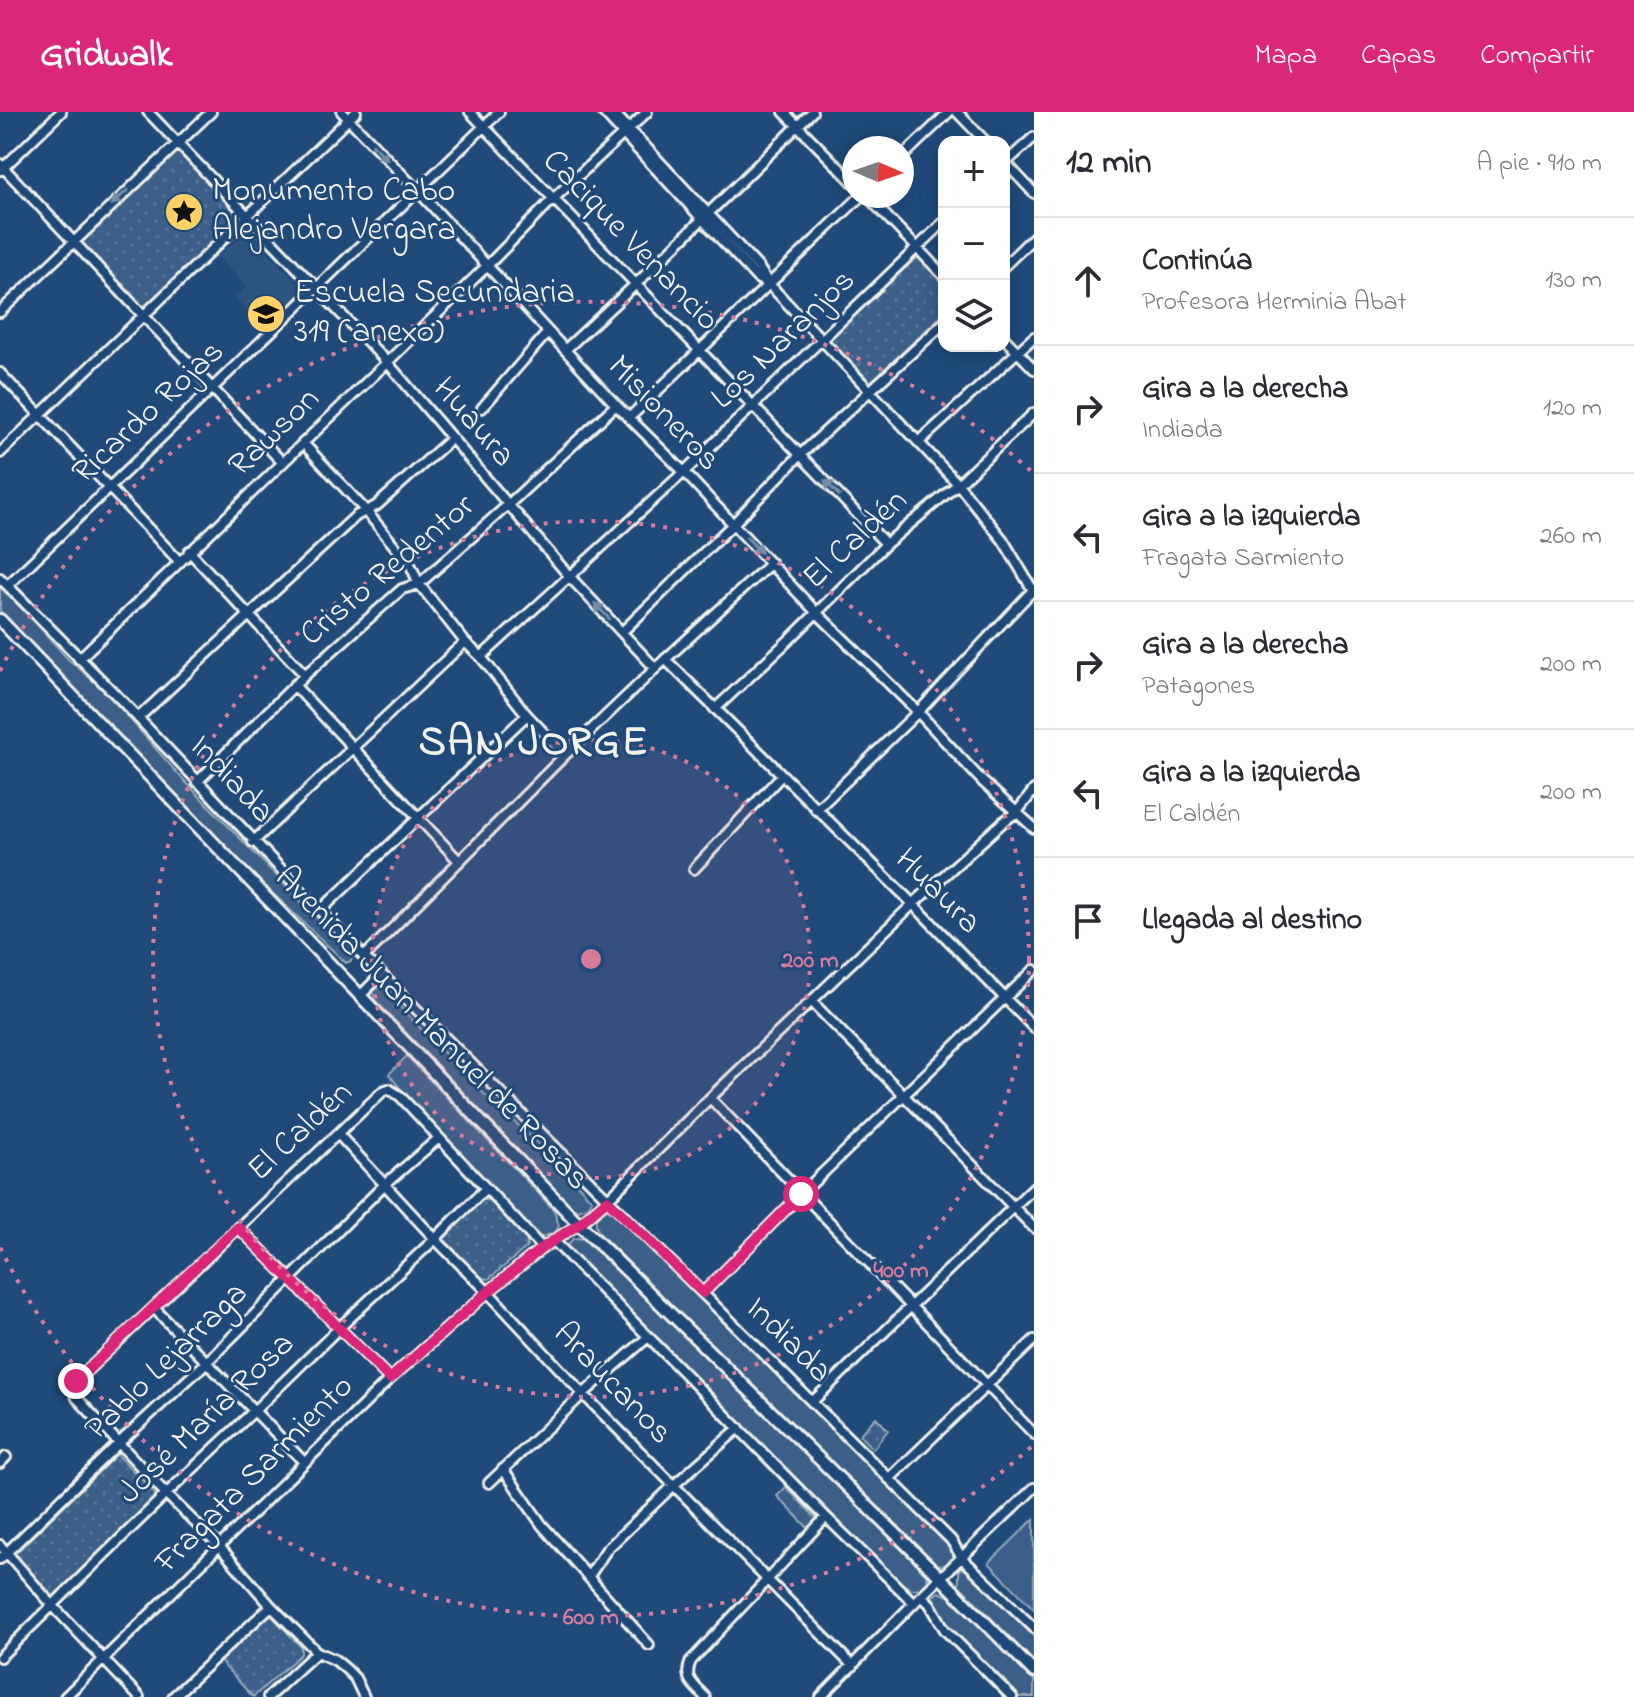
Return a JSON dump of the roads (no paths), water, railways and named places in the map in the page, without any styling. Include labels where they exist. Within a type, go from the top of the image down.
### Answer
[{"type":"main road","name":"Avenida Juan Manuel de Rosas","points":[[2,624],[579,1224],[1034,1672]]},
{"type":"street","points":[[61,112],[1,168],[282,462]]},
{"type":"street","name":"Huaura","points":[[148,112],[387,362],[570,577],[655,668]]},
{"type":"street","points":[[0,312],[211,112]]},
{"type":"street","name":"Cacique Venancio","points":[[470,112],[886,544]]},
{"type":"street","name":"Ricardo Rojas","points":[[8,585],[499,112]]},
{"type":"street","points":[[603,112],[626,131],[705,216],[757,278],[769,284],[958,484],[1003,540],[1034,590],[918,712],[816,810]]},
{"type":"street","points":[[613,112],[626,131]]},
{"type":"street","name":"Rawson","points":[[79,659],[552,200],[647,112]]},
{"type":"street","points":[[784,112],[842,171]]},
{"type":"street","points":[[566,349],[812,112]]},
{"type":"street","points":[[914,146],[949,112]]},
{"type":"street","points":[[957,112],[980,136]]},
{"type":"street","points":[[0,453],[349,114]]},
{"type":"street","name":"Misioneros","points":[[349,114],[616,405],[983,782],[1017,812]]},
{"type":"street","points":[[1010,158],[1034,137]]},
{"type":"street","points":[[1010,169],[1034,193]]},
{"type":"street","points":[[629,418],[851,208]]},
{"type":"street","points":[[876,208],[938,270]]},
{"type":"street","name":"Los Naranjos","points":[[481,657],[684,472],[938,228]]},
{"type":"street","points":[[1010,260],[1034,237]]},
{"type":"street","points":[[622,632],[800,455],[938,329]]},
{"type":"street","points":[[482,408],[548,332]]},
{"type":"street","points":[[919,442],[1034,337]]},
{"type":"street","points":[[1010,344],[1034,369]]},
{"type":"street","points":[[0,373],[179,561]]},
{"type":"street","name":"Cristo Redentor","points":[[197,782],[305,675],[402,589],[419,584],[616,405]]},
{"type":"street","name":"El Caldén","points":[[715,709],[886,544],[958,484],[1034,413]]},
{"type":"street","points":[[138,718],[356,516],[376,506],[452,438]]},
{"type":"street","points":[[303,443],[366,511],[411,566],[419,584],[465,642],[565,755]]},
{"type":"street","points":[[189,551],[305,675]]},
{"type":"street","points":[[364,957],[565,755],[771,563]]},
{"type":"street","name":"Indiada","points":[[0,578],[138,718],[381,975],[951,1540],[962,1558],[1034,1628]]},
{"type":"street","points":[[253,842],[465,642]]},
{"type":"street","name":"Huaura","points":[[665,659],[1034,1028]]},
{"type":"street","points":[[294,685],[458,860]]},
{"type":"street","points":[[320,911],[527,715]]},
{"type":"street","points":[[694,869],[782,775]]},
{"type":"street","name":"Fragata Sarmiento","points":[[65,1697],[390,1379],[488,1292],[607,1200],[913,904],[1017,812],[1034,790]]},
{"type":"street","points":[[1017,812],[1034,828]]},
{"type":"street","points":[[703,1293],[801,1194],[1034,970]]},
{"type":"street","points":[[360,996],[381,975]]},
{"type":"street","points":[[812,1002],[1034,1228]]},
{"type":"street","name":"El Caldén","points":[[119,1443],[77,1398],[74,1390],[76,1381],[383,1091],[389,1089],[400,1096],[439,1138]]},
{"type":"street","points":[[710,1098],[1034,1434]]},
{"type":"street","name":"Araucanos","points":[[338,1134],[583,1394],[853,1666]]},
{"type":"street","points":[[439,1138],[542,1248]]},
{"type":"street","name":"Pablo Lejarraga","points":[[2,1552],[207,1362],[384,1185],[439,1138]]},
{"type":"street","points":[[812,1402],[1034,1187]]},
{"type":"street","name":"José María Rosa","points":[[0,1657],[486,1188]]},
{"type":"street","points":[[238,1227],[390,1379]]},
{"type":"street","points":[[555,1242],[647,1338],[914,1603]]},
{"type":"street","points":[[154,1308],[304,1462]]},
{"type":"street","points":[[489,1483],[647,1338]]},
{"type":"street","points":[[889,1479],[1034,1340]]},
{"type":"street","points":[[589,1576],[607,1549],[739,1428]]},
{"type":"street","points":[[119,1443],[317,1652],[335,1660],[355,1678],[364,1697]]},
{"type":"street","points":[[503,1469],[542,1525],[649,1645]]},
{"type":"street","points":[[821,1697],[1034,1488]]},
{"type":"street","points":[[705,1697],[687,1675],[691,1661],[826,1517]]},
{"type":"street","points":[[2,1552],[139,1697]]},
{"type":"street","points":[[922,1596],[945,1630],[1012,1697]]},
{"type":"street","points":[[173,1697],[271,1606]]},
{"type":"street","points":[[268,1697],[317,1652]]},
{"type":"place","name":"Monumento Cabo Alejandro Vergara","points":[[184,212]]},
{"type":"place","name":"Escuela Secundaria 319 (anexo)","points":[[266,314]]},
{"type":"district","name":"SAN JORGE","points":[[534,743]]}]
